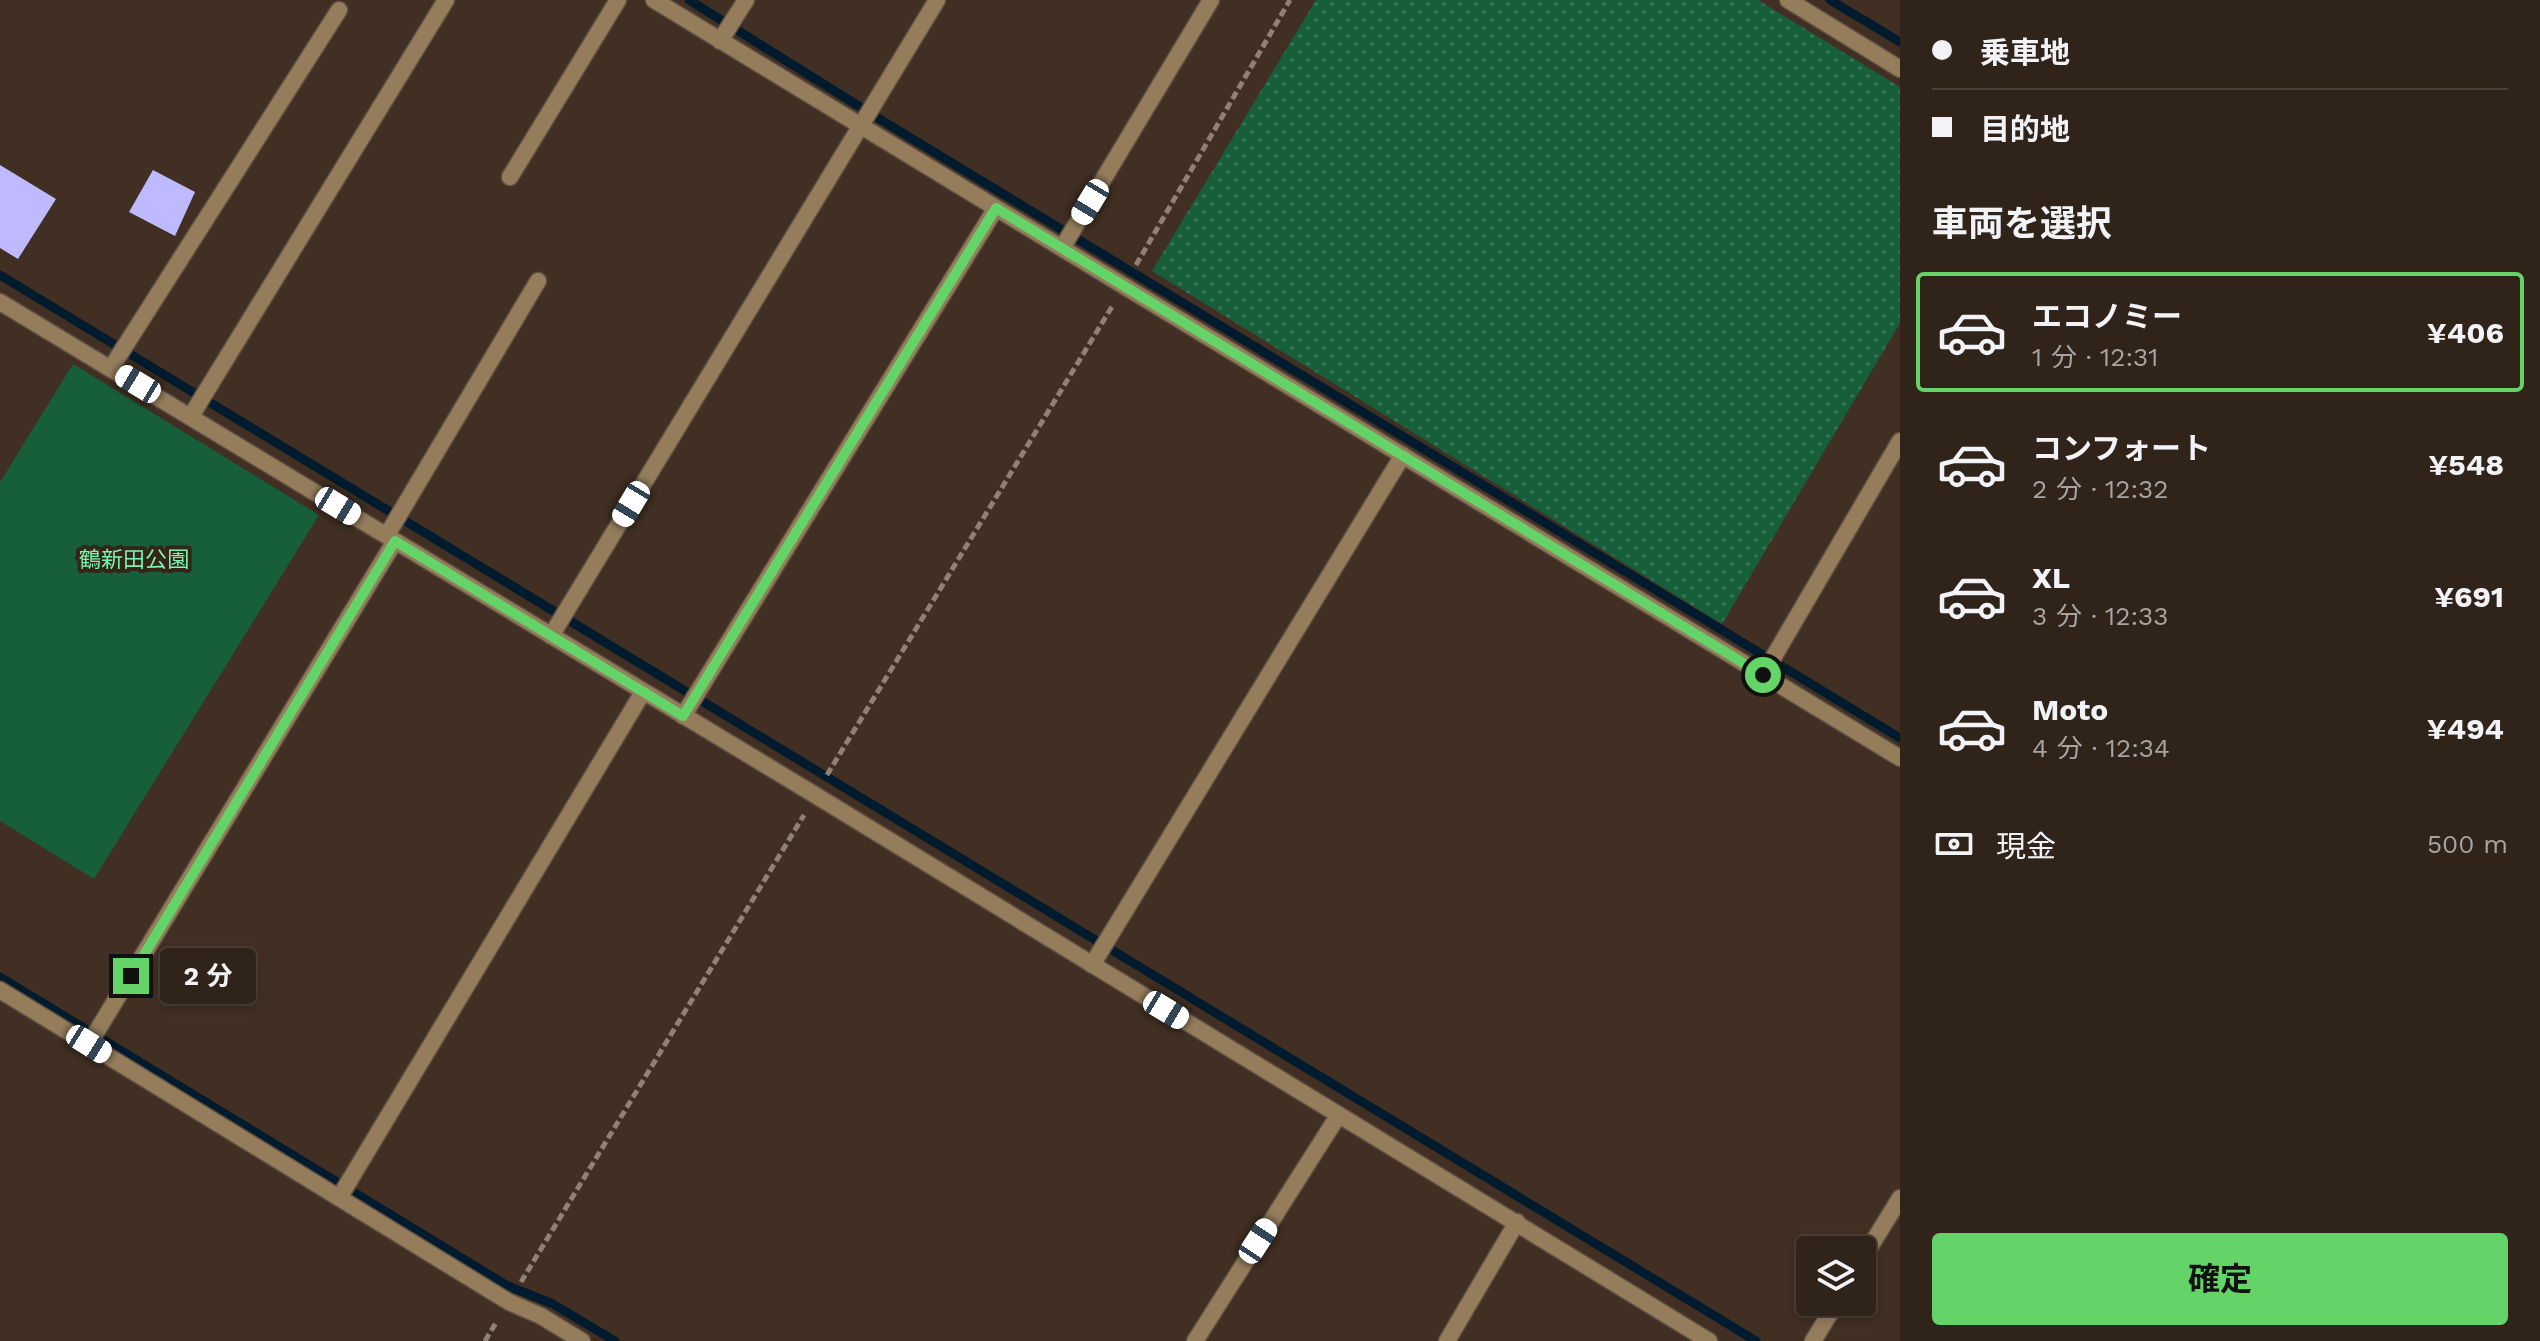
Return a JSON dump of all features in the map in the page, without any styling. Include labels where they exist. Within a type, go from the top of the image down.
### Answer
[{"type":"street","points":[[199,404],[446,0]]},
{"type":"street","points":[[510,177],[618,0]]},
{"type":"street","points":[[654,0],[727,31],[866,117],[996,208],[1068,239],[1124,286],[1403,455],[1769,665],[1900,758]]},
{"type":"street","points":[[727,31],[746,0]]},
{"type":"street","points":[[558,624],[937,0]]},
{"type":"street","points":[[1068,239],[1211,0]]},
{"type":"street","points":[[1788,0],[1900,69]]},
{"type":"street","points":[[119,356],[339,10]]},
{"type":"street","points":[[691,704],[996,208]]},
{"type":"street","points":[[93,1038],[538,281]]},
{"type":"street","points":[[0,302],[119,356],[199,404],[394,528],[558,624],[643,692],[691,704],[815,795],[1100,952],[1338,1116],[1709,1341]]},
{"type":"street","points":[[1769,665],[1900,441]]},
{"type":"street","points":[[1100,952],[1403,455]]},
{"type":"street","points":[[343,1191],[643,692]]},
{"type":"street","points":[[0,990],[93,1038],[343,1191],[509,1302],[541,1316],[582,1341]]},
{"type":"street","points":[[1195,1341],[1338,1116]]},
{"type":"street","points":[[1876,1237],[1900,1198]]},
{"type":"street","points":[[1447,1341],[1517,1222]]},
{"type":"street","points":[[1813,1341],[1828,1316]]},
{"type":"path","points":[[1136,265],[1290,0]]},
{"type":"path","points":[[830,771],[1124,286]]},
{"type":"path","points":[[519,1285],[815,795]]},
{"type":"green space","points":[[1316,0],[1758,0],[1900,87],[1900,323],[1722,624],[1152,271]]},
{"type":"green space","name":"鶴新田公園","points":[[73,364],[319,515],[94,879],[0,821],[0,482]]},
{"type":"building","points":[[0,165],[56,199],[18,259],[0,248]]},
{"type":"building","points":[[153,170],[195,192],[175,236],[129,212]]},
{"type":"waterway","points":[[689,0],[878,118],[1900,738]]},
{"type":"waterway","points":[[1830,0],[1900,42]]},
{"type":"waterway","points":[[0,275],[1756,1341]]},
{"type":"waterway","points":[[0,977],[506,1285],[553,1304],[615,1341]]},
{"type":"route","points":[[131,976],[395,541],[683,716],[996,208],[1763,675]]}]
